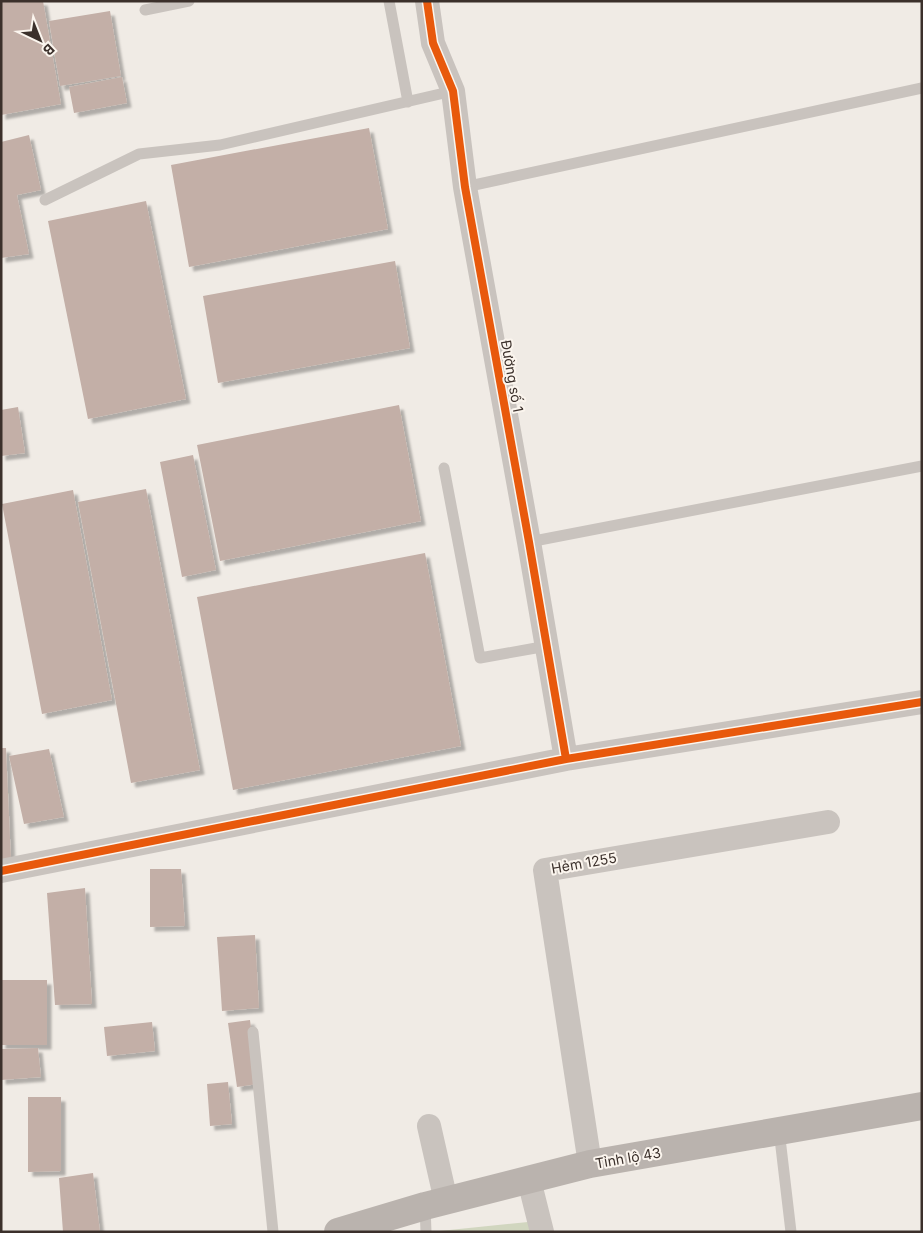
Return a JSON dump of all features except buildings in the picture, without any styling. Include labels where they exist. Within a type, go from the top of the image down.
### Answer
[{"type":"main road","name":"Tỉnh lộ 43","points":[[338,1232],[432,1213],[529,1180],[590,1164],[922,1106]]},
{"type":"street","name":"Đường số 1","points":[[427,1],[432,43],[453,91],[465,187],[548,646],[566,759]]},
{"type":"street","points":[[1,871],[566,759],[922,702]]},
{"type":"street","name":"Hẻm 1255","points":[[590,1164],[545,870],[828,822]]},
{"type":"street","points":[[429,1126],[432,1213]]},
{"type":"street","points":[[529,1180],[542,1232]]},
{"type":"lane","points":[[145,10],[189,1]]},
{"type":"lane","points":[[389,1],[408,102]]},
{"type":"lane","points":[[465,187],[922,88]]},
{"type":"lane","points":[[45,200],[139,154],[220,145],[453,91]]},
{"type":"lane","points":[[529,542],[922,466]]},
{"type":"lane","points":[[444,468],[480,658],[548,646]]},
{"type":"lane","points":[[253,1032],[273,1232]]},
{"type":"lane","points":[[779,1130],[791,1232]]},
{"type":"green space","points":[[538,1221],[539,1232],[430,1232]]},
{"type":"cycle path","points":[[427,1],[433,43],[453,91],[465,187],[566,759]]},
{"type":"cycle path","points":[[1,871],[566,759],[922,702]]}]
